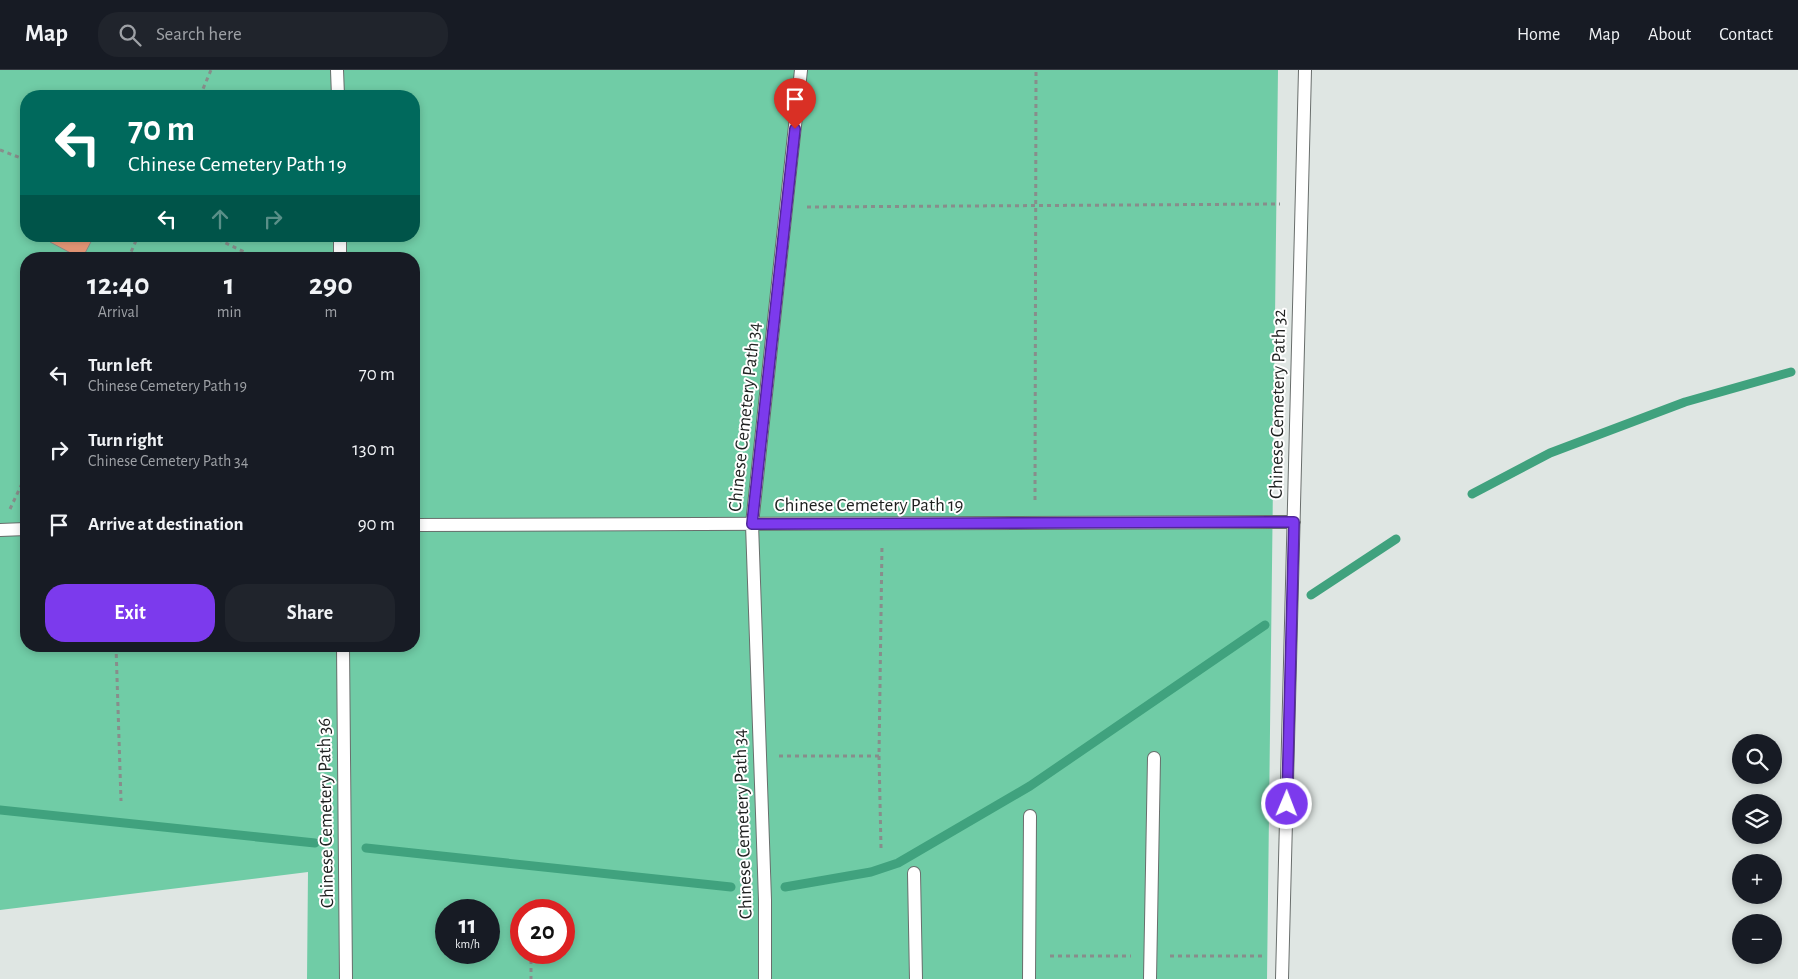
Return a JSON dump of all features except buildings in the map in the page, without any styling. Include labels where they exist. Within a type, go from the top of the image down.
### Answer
[{"type":"lane","points":[[337,70],[338,90]]},
{"type":"lane","name":"Chinese Cemetery Path 34","points":[[765,979],[765,900],[752,524],[801,70]]},
{"type":"lane","name":"Chinese Cemetery Path 32","points":[[1282,979],[1305,70]]},
{"type":"lane","name":"Chinese Cemetery Path 19","points":[[420,525],[1294,522]]},
{"type":"lane","points":[[0,530],[20,530]]},
{"type":"lane","name":"Chinese Cemetery Path 36","points":[[343,652],[346,979]]},
{"type":"lane","points":[[1150,979],[1154,758]]},
{"type":"lane","points":[[1029,979],[1030,816]]},
{"type":"lane","points":[[914,873],[916,979]]},
{"type":"path","points":[[203,90],[211,70]]},
{"type":"path","points":[[1035,500],[1036,70]]},
{"type":"path","points":[[0,150],[20,158]]},
{"type":"path","points":[[805,207],[1286,204]]},
{"type":"path","points":[[224,242],[244,252]]},
{"type":"path","points":[[0,530],[20,488]]},
{"type":"path","points":[[881,848],[879,756],[882,543]]},
{"type":"path","points":[[116,652],[121,801]]},
{"type":"path","points":[[776,756],[879,756]]},
{"type":"path","points":[[531,964],[532,979]]},
{"type":"green space","points":[[0,70],[1278,70],[1267,979],[307,979],[308,872],[0,910]]},
{"type":"waterway","points":[[1472,494],[1550,453],[1685,402],[1791,372]]},
{"type":"waterway","points":[[1311,595],[1396,539]]},
{"type":"waterway","points":[[785,887],[871,872],[898,863],[1030,786],[1265,625]]},
{"type":"waterway","points":[[0,810],[315,843]]},
{"type":"waterway","points":[[366,848],[731,887]]},
{"type":"route","points":[[795,129],[752,524],[1294,522],[1287,804]]}]
